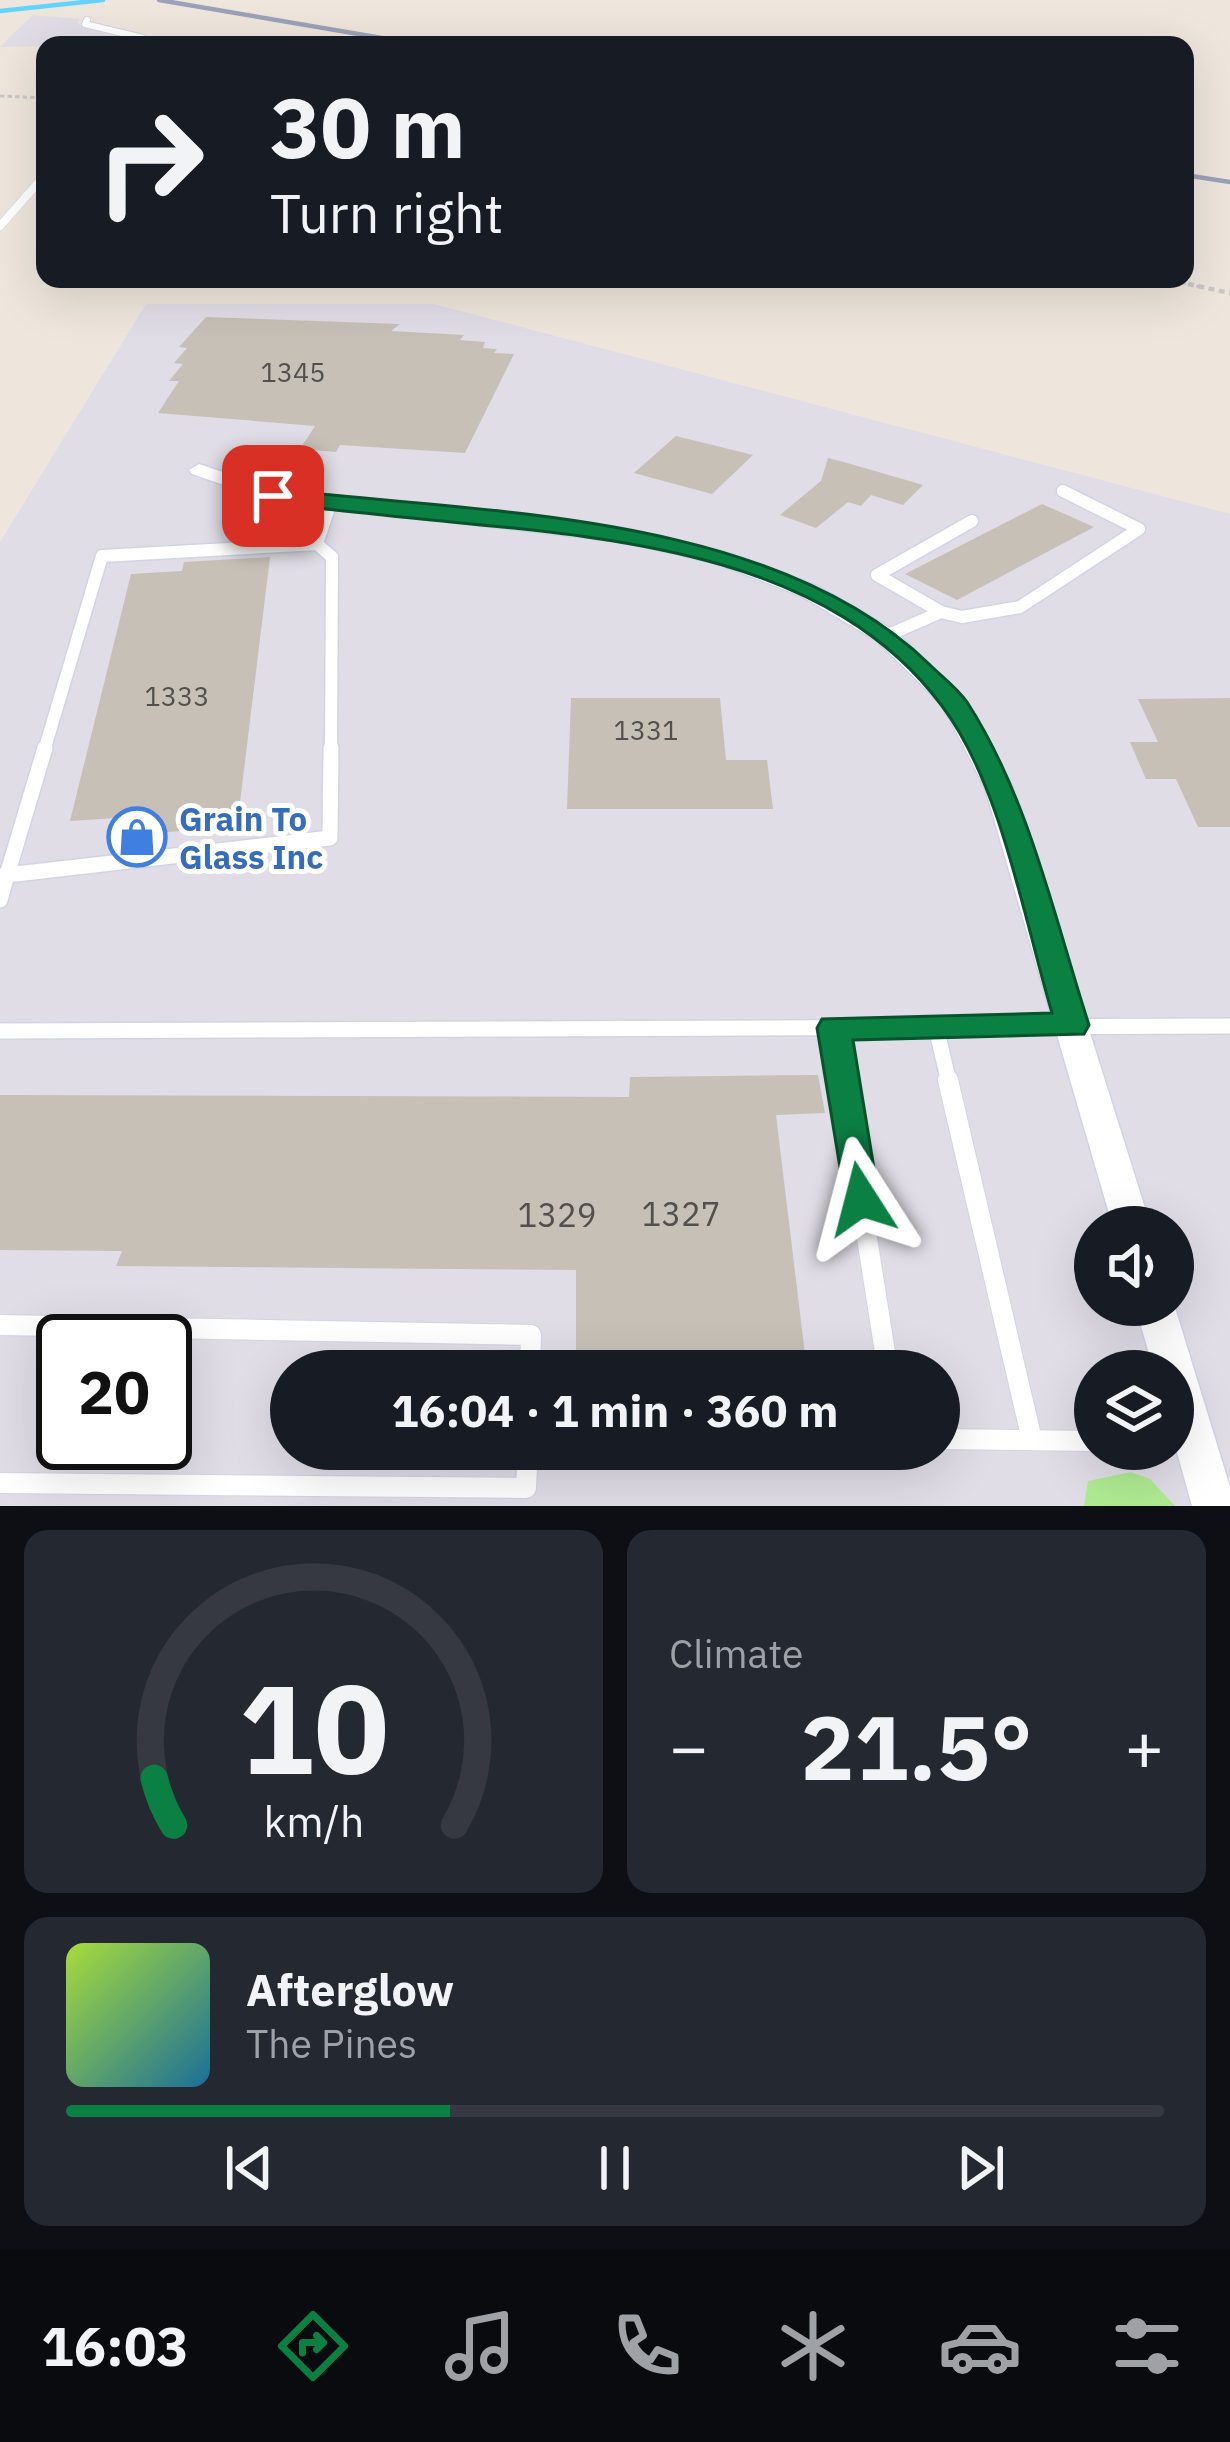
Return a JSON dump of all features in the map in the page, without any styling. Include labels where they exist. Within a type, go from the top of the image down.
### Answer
[{"type":"street","points":[[199,470],[273,496],[624,535],[725,559],[809,591],[886,636],[954,703],[999,788],[1126,1206]]},
{"type":"street","points":[[1194,1463],[1214,1506]]},
{"type":"lane","points":[[87,20],[85,24],[135,36]]},
{"type":"lane","points":[[0,226],[36,185]]},
{"type":"lane","points":[[972,521],[877,575],[940,612],[962,617],[1021,607],[1139,530],[1063,490]]},
{"type":"lane","points":[[317,544],[332,502]]},
{"type":"lane","points":[[0,900],[3,876],[102,556],[317,544],[332,556],[330,838],[3,876]]},
{"type":"lane","points":[[886,636],[940,612]]},
{"type":"lane","points":[[0,1031],[1230,1026]]},
{"type":"lane","points":[[936,1027],[1032,1440]]},
{"type":"lane","points":[[834,1028],[885,1350]]},
{"type":"lane","points":[[0,1325],[531,1335],[531,1350]]},
{"type":"lane","points":[[960,1439],[1074,1441]]},
{"type":"lane","points":[[0,1483],[526,1488],[527,1470]]},
{"type":"path","points":[[0,96],[36,98]]},
{"type":"path","points":[[1194,285],[1230,293]]},
{"type":"shaded area","points":[[33,15],[80,19],[77,22],[83,28],[113,36],[36,36],[36,46],[0,47]]},
{"type":"shaded area","points":[[146,304],[434,304],[1230,514],[1230,1506],[0,1506],[0,542]]},
{"type":"green space","points":[[1131,1472],[1150,1479],[1175,1506],[1084,1506],[1088,1481]]},
{"type":"building","points":[[206,317],[400,324],[391,331],[464,335],[460,340],[485,342],[483,348],[497,349],[494,353],[514,354],[465,453],[340,445],[336,452],[300,449],[315,426],[158,413],[179,381],[169,381],[183,364],[174,363],[187,348],[179,347]]},
{"type":"building","points":[[676,436],[753,455],[712,494],[634,473]]},
{"type":"building","points":[[828,458],[923,485],[903,505],[871,495],[861,506],[848,502],[816,528],[780,515],[821,481]]},
{"type":"building","points":[[1042,504],[1094,527],[957,600],[905,574]]},
{"type":"building","points":[[270,557],[237,827],[128,835],[131,817],[70,821],[131,574],[182,571],[184,562]]},
{"type":"building","points":[[571,698],[720,698],[726,760],[767,760],[773,809],[567,809]]},
{"type":"building","points":[[1230,698],[1230,827],[1198,827],[1176,779],[1146,779],[1130,742],[1158,742],[1138,699]]},
{"type":"building","points":[[818,1075],[825,1113],[776,1115],[804,1350],[576,1350],[576,1270],[116,1266],[122,1251],[0,1250],[0,1095],[629,1097],[630,1077]]},
{"type":"waterway","points":[[0,11],[103,0]]},
{"type":"railway","points":[[159,0],[370,36]]},
{"type":"railway","points":[[1194,176],[1230,182]]},
{"type":"place","name":"Grain To Glass Inc","points":[[137,837]]},
{"type":"route","points":[[273,496],[624,535],[725,559],[809,591],[886,636],[954,703],[999,788],[1072,1025],[834,1028],[861,1199]]}]
